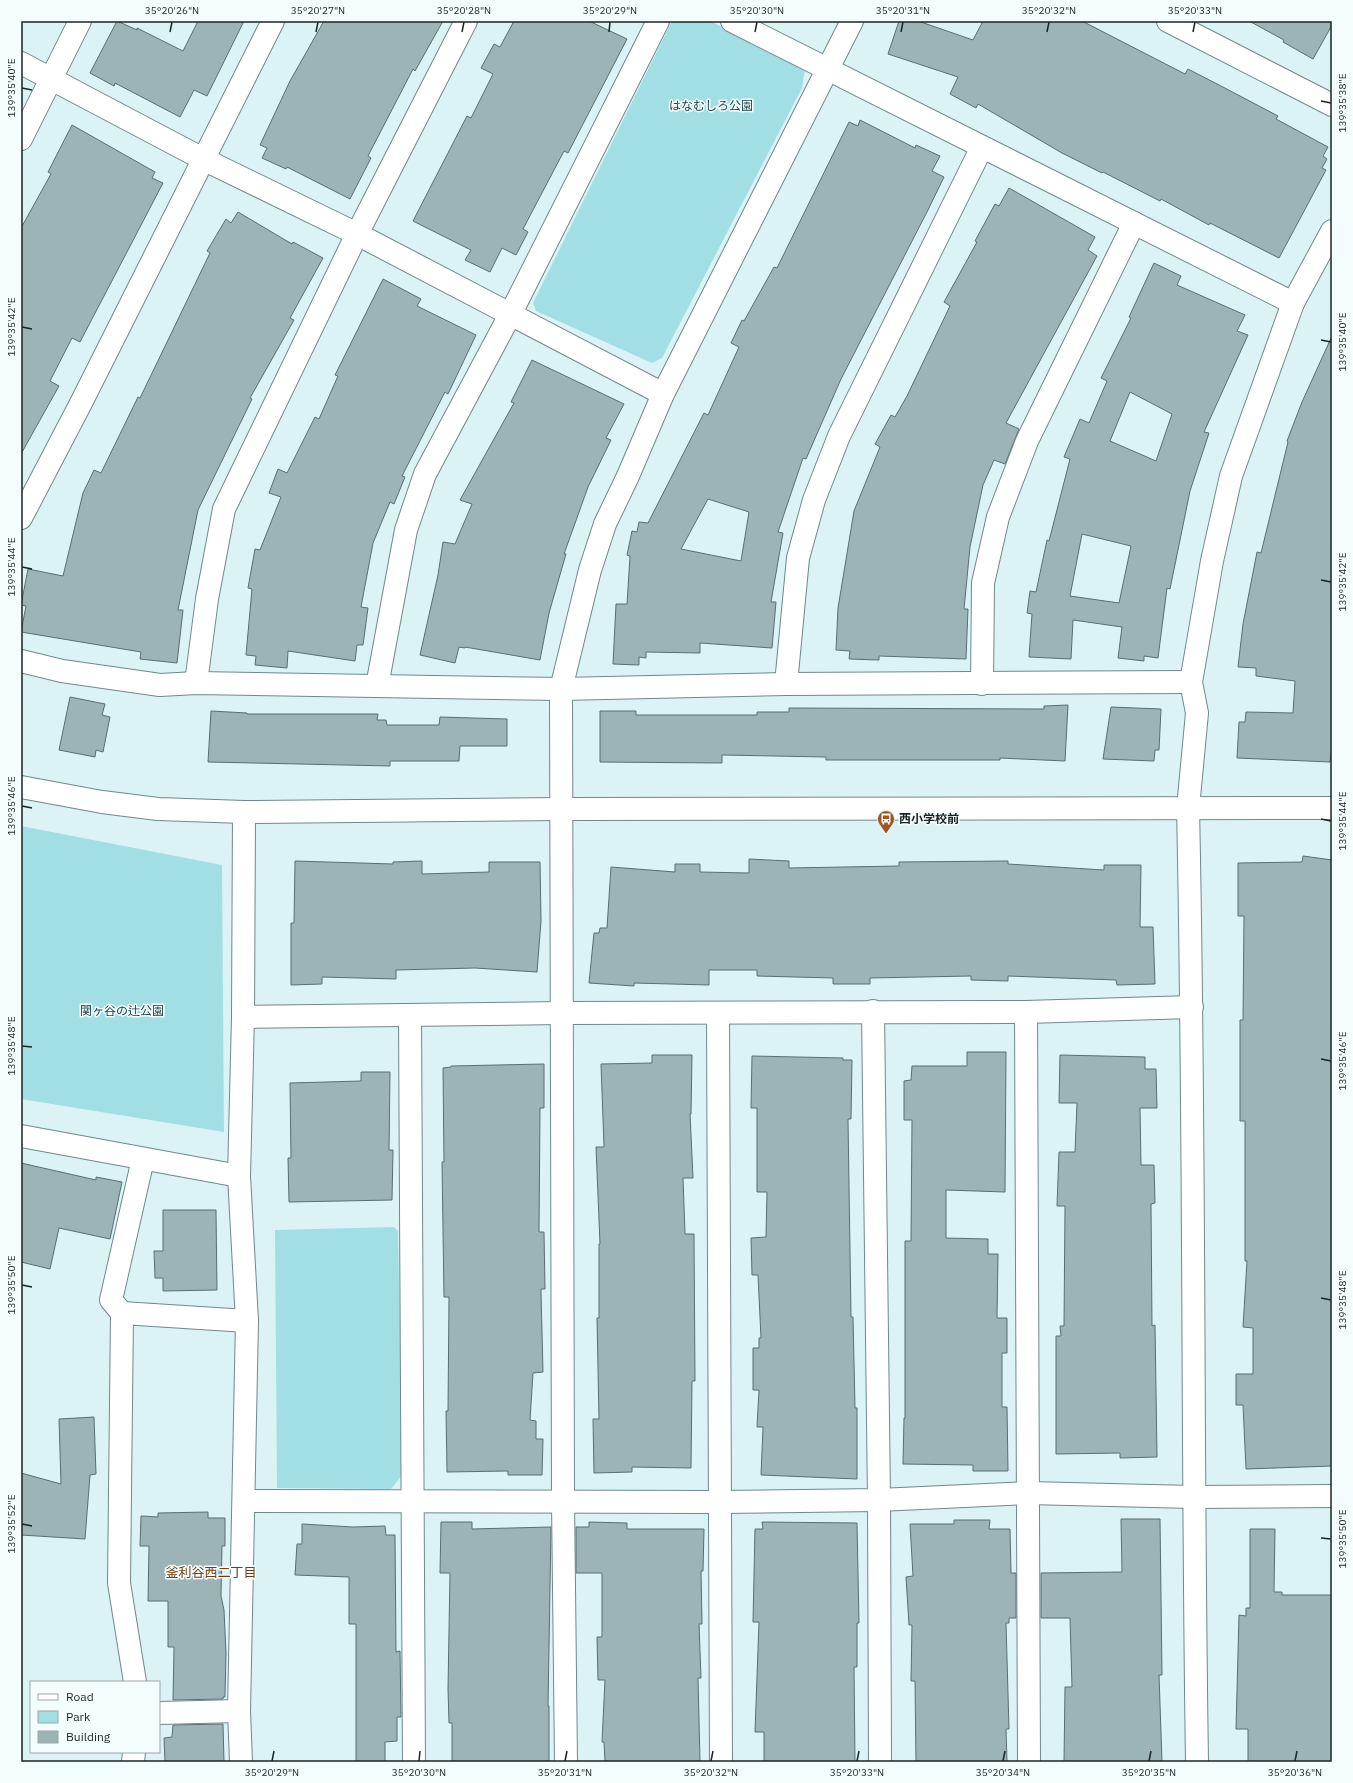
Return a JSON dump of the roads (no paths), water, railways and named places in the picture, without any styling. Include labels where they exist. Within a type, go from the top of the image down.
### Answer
[{"type":"street","points":[[21,139],[80,21]]},
{"type":"street","points":[[21,518],[81,403],[272,21]]},
{"type":"street","points":[[196,683],[208,599],[224,509],[357,234],[466,21]]},
{"type":"street","points":[[377,686],[406,530],[425,474],[510,315],[658,21]]},
{"type":"street","points":[[732,21],[1293,303]]},
{"type":"street","points":[[566,1762],[562,1500],[563,1013],[561,688],[590,570],[605,524],[628,476],[663,394],[826,69],[852,21]]},
{"type":"street","points":[[1168,21],[1332,105]]},
{"type":"street","points":[[21,63],[203,159],[357,234],[663,394]]},
{"type":"street","points":[[786,684],[798,558],[814,500],[839,436],[982,147]]},
{"type":"street","points":[[982,684],[983,583],[998,517],[1027,441],[1134,223]]},
{"type":"street","points":[[1197,1762],[1193,1497],[1192,1007],[1188,808],[1197,713],[1191,682],[1212,561],[1231,476],[1293,303],[1332,232]]},
{"type":"street","points":[[21,661],[62,671],[160,685],[196,683],[561,688],[786,684],[1191,682]]},
{"type":"street","points":[[21,787],[102,802],[158,809],[244,812],[562,808],[1332,808]]},
{"type":"street","points":[[241,1762],[239,1711],[247,1321],[239,1176],[243,1017],[244,812]]},
{"type":"street","points":[[243,1017],[873,1011],[1026,1012],[1192,1007]]},
{"type":"street","points":[[873,1011],[879,1500],[880,1762]]},
{"type":"street","points":[[1026,1012],[1029,1762]]},
{"type":"street","points":[[718,1013],[719,1502],[722,1762]]},
{"type":"street","points":[[410,1016],[414,1762]]},
{"type":"street","points":[[21,1136],[239,1176]]},
{"type":"street","points":[[135,1681],[119,1583],[122,1313],[111,1300],[143,1159]]},
{"type":"street","points":[[122,1313],[247,1321]]},
{"type":"street","points":[[244,1501],[562,1500],[719,1502],[879,1500],[1028,1493],[1193,1497],[1332,1496]]},
{"type":"street","points":[[160,1713],[239,1711]]},
{"type":"place","name":"西小学校前","points":[[886,834]]},
{"type":"district","name":"釜利谷西二丁目","points":[[211,1572]]},
{"type":"park label","name":"はなむしろ公園","points":[[711,106]]},
{"type":"park label","name":"関ヶ谷の辻公園","points":[[122,1011]]}]
